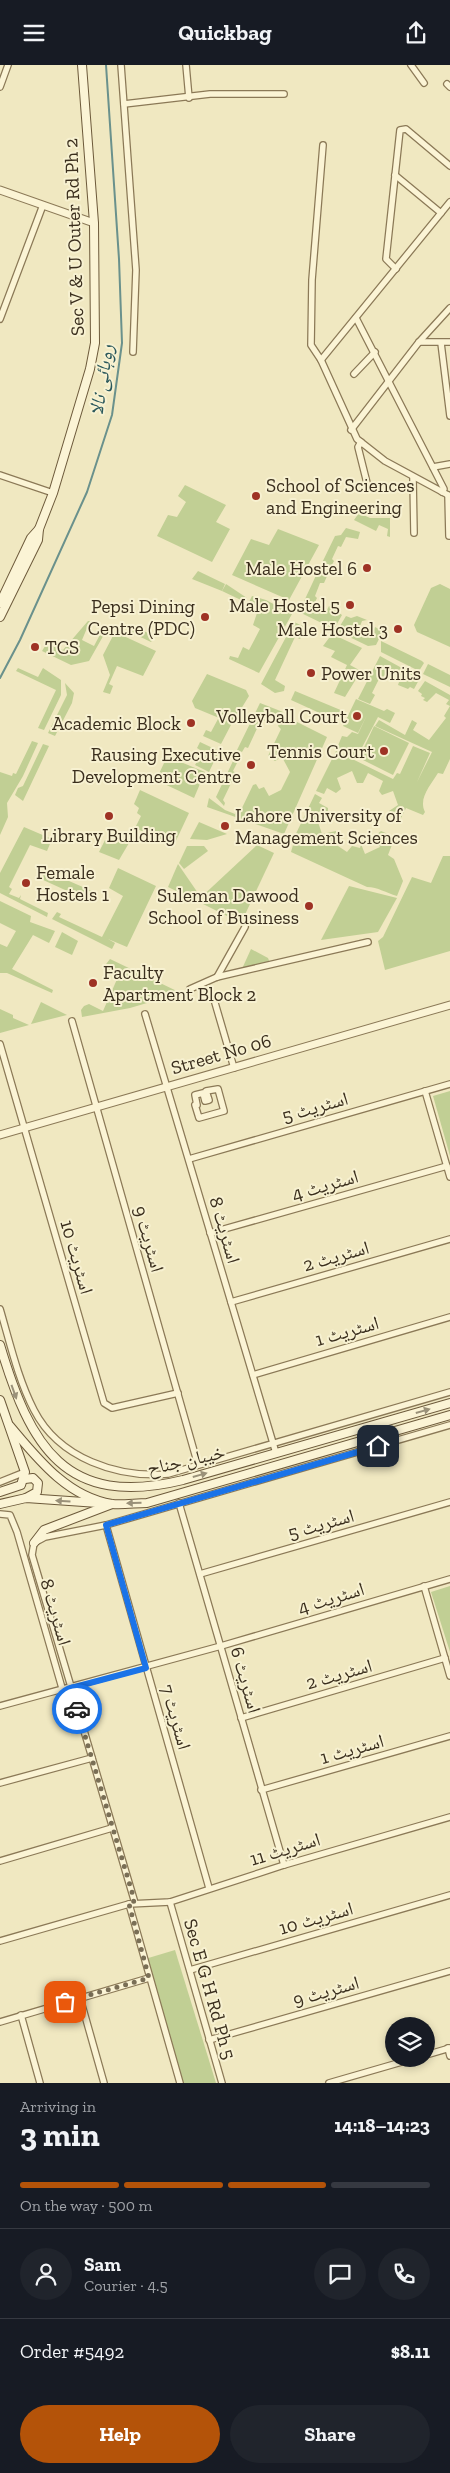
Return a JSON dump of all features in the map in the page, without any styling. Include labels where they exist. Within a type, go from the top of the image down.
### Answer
[{"type":"main road","name":"Sec V & U Outer Rd Ph 2","points":[[39,529],[53,493],[94,353],[94,223],[82,65]]},
{"type":"main road","points":[[0,603],[31,538],[39,529]]},
{"type":"main road","points":[[0,617],[38,540],[39,529]]},
{"type":"main road","name":"خیبان جناح","points":[[0,1345],[21,1408],[38,1439],[52,1457],[68,1469],[99,1482],[120,1486],[152,1486],[170,1483],[450,1403]]},
{"type":"main road","name":"خیبان جناح","points":[[0,1403],[10,1426],[25,1475]]},
{"type":"main road","name":"خیبان جناح","points":[[10,1426],[41,1462],[55,1475],[88,1497],[112,1504],[147,1503],[450,1415]]},
{"type":"main road","points":[[0,1493],[21,1485],[25,1475],[33,1478],[38,1483],[37,1492],[26,1498],[0,1504]]},
{"type":"main road","points":[[26,1498],[112,1504]]},
{"type":"main road","points":[[34,1543],[44,1530],[112,1504]]},
{"type":"street","points":[[0,87],[8,65]]},
{"type":"street","points":[[121,65],[136,270],[133,352]]},
{"type":"street","points":[[186,65],[189,97]]},
{"type":"street","points":[[411,65],[424,83]]},
{"type":"street","points":[[124,104],[210,94],[284,94]]},
{"type":"street","points":[[396,269],[386,259],[399,133],[404,129],[450,166]]},
{"type":"street","points":[[323,145],[310,322],[311,345],[321,360],[352,430],[361,442],[385,461],[447,495]]},
{"type":"street","points":[[395,175],[441,213]]},
{"type":"street","points":[[0,190],[94,223]]},
{"type":"street","points":[[321,360],[450,202]]},
{"type":"street","points":[[0,319],[44,205]]},
{"type":"street","points":[[352,430],[419,342],[450,308]]},
{"type":"street","points":[[356,318],[447,495],[449,536]]},
{"type":"street","points":[[419,342],[450,342]]},
{"type":"street","points":[[441,343],[448,381],[450,416]]},
{"type":"street","points":[[354,373],[375,352]]},
{"type":"street","points":[[361,442],[358,447],[368,487]]},
{"type":"street","points":[[433,467],[450,464]]},
{"type":"street","points":[[0,475],[53,493]]},
{"type":"street","points":[[413,478],[414,533]]},
{"type":"street","points":[[217,977],[245,927]]},
{"type":"street","points":[[190,989],[217,977],[368,942]]},
{"type":"street","points":[[213,996],[234,1068]]},
{"type":"street","name":"Street No 06","points":[[0,1135],[450,1005]]},
{"type":"street","name":"اسٹریٹ 8","points":[[145,1014],[276,1453]]},
{"type":"street","name":"اسٹریٹ 9","points":[[72,1021],[198,1465]]},
{"type":"street","name":"اسٹریٹ 10","points":[[0,1045],[104,1403],[112,1408],[178,1393]]},
{"type":"street","name":"اسٹریٹ 5","points":[[189,1159],[450,1084]]},
{"type":"street","points":[[218,1089],[224,1111],[199,1118],[195,1105],[197,1105],[195,1095],[203,1093],[205,1101],[209,1100],[206,1091],[218,1089]]},
{"type":"street","points":[[425,1091],[450,1177]]},
{"type":"street","name":"اسٹریٹ 4","points":[[210,1233],[447,1167]]},
{"type":"street","name":"اسٹریٹ 2","points":[[231,1302],[450,1239]]},
{"type":"street","points":[[0,1309],[18,1373],[35,1412],[50,1431],[69,1449],[96,1464],[114,1470],[142,1475],[168,1474],[450,1392]]},
{"type":"street","name":"اسٹریٹ 1","points":[[253,1375],[450,1317]]},
{"type":"street","points":[[9,1375],[18,1373]]},
{"type":"street","points":[[180,2083],[149,1978],[112,1828],[32,1555],[34,1543],[45,1537],[106,1525],[450,1425]]},
{"type":"street","points":[[168,1474],[170,1483]]},
{"type":"street","points":[[0,1482],[25,1475]]},
{"type":"street","name":"اسٹریٹ 5","points":[[200,1574],[450,1502]]},
{"type":"street","name":"اسٹریٹ 6","points":[[179,1503],[284,1865]]},
{"type":"street","name":"اسٹریٹ 8","points":[[0,1513],[7,1513],[13,1519],[62,1688]]},
{"type":"street","name":"اسٹریٹ 7","points":[[106,1525],[210,1888]]},
{"type":"street","name":"اسٹریٹ 4","points":[[0,1706],[62,1688],[71,1688],[146,1668],[450,1579]]},
{"type":"street","points":[[424,1586],[449,1666],[450,1675]]},
{"type":"street","name":"اسٹریٹ 2","points":[[241,1718],[445,1658]]},
{"type":"street","name":"اسٹریٹ 1","points":[[261,1790],[450,1736]]},
{"type":"street","points":[[0,1783],[92,1758]]},
{"type":"street","name":"اسٹریٹ 11","points":[[0,1941],[132,1904],[170,1902],[284,1865],[450,1817]]},
{"type":"street","points":[[0,1861],[112,1828]]},
{"type":"street","name":"اسٹریٹ 10","points":[[190,1970],[450,1895]]},
{"type":"street","name":"Sec E G H Rd Ph 5","points":[[170,1902],[222,2083]]},
{"type":"street","name":"اسٹریٹ 9","points":[[209,2040],[450,1971]]},
{"type":"street","points":[[0,2021],[149,1978]]},
{"type":"street","points":[[80,1998],[104,2083]]},
{"type":"street","points":[[21,2015],[40,2083]]},
{"type":"street","points":[[435,2052],[449,2048],[450,2056]]},
{"type":"street","points":[[329,2083],[385,2067]]},
{"type":"green space","points":[[185,485],[226,505],[216,522],[230,529],[212,562],[157,536],[168,515],[177,517],[186,502],[178,496]]},
{"type":"green space","points":[[359,513],[370,518],[390,518],[390,537],[387,536],[388,529],[379,525],[376,531],[354,520]]},
{"type":"green space","points":[[346,528],[360,532],[358,539],[346,537],[341,547],[338,546],[332,559],[334,561],[329,570],[320,567],[335,536],[341,535]]},
{"type":"green space","points":[[278,529],[319,545],[289,600],[232,575],[251,539],[269,545]]},
{"type":"green space","points":[[319,569],[328,574],[324,583],[320,583],[315,596],[317,598],[312,608],[325,614],[329,606],[342,615],[334,629],[299,612]]},
{"type":"green space","points":[[198,571],[225,584],[222,591],[192,579]]},
{"type":"green space","points":[[226,584],[247,598],[243,601],[222,591]]},
{"type":"green space","points":[[440,584],[450,589],[450,647],[417,632],[414,625],[431,588]]},
{"type":"green space","points":[[252,596],[266,600],[292,614],[259,673],[229,659],[230,656],[238,658],[243,647],[249,650],[260,629],[253,625],[257,613],[246,608]]},
{"type":"green space","points":[[346,616],[351,618],[357,616],[367,620],[362,621],[359,629],[371,635],[375,627],[383,631],[376,645],[368,646],[337,631]]},
{"type":"green space","points":[[90,621],[82,640],[94,646],[103,629],[106,631],[89,661],[71,665],[42,651],[47,643],[63,650]]},
{"type":"green space","points":[[294,622],[309,629],[310,632],[308,638],[302,636],[300,639],[295,637],[275,680],[285,686],[284,691],[275,693],[261,684]]},
{"type":"green space","points":[[130,625],[155,636],[151,642],[128,631]]},
{"type":"green space","points":[[115,632],[156,651],[143,676],[117,666],[109,684],[113,686],[110,694],[103,692],[110,675],[103,655]]},
{"type":"green space","points":[[332,634],[362,648],[350,665],[361,671],[345,697],[334,693],[347,665],[331,657],[335,651],[323,646]]},
{"type":"green space","points":[[381,641],[422,661],[424,663],[419,671],[381,652]]},
{"type":"green space","points":[[380,656],[420,678],[414,689],[410,687],[408,689],[398,685],[401,676],[388,670],[382,680],[379,679],[372,693],[375,695],[370,704],[358,699]]},
{"type":"green space","points":[[428,664],[450,675],[450,687],[423,674]]},
{"type":"green space","points":[[18,668],[38,677],[43,668],[61,680],[61,695],[44,730],[38,728],[56,690],[16,671]]},
{"type":"green space","points":[[207,674],[246,690],[249,696],[236,717],[230,722],[232,723],[221,744],[203,736],[206,730],[211,732],[218,719],[224,720],[195,708],[192,701]]},
{"type":"green space","points":[[425,681],[450,695],[450,706],[446,704],[449,700],[436,693],[427,702],[423,700],[425,698],[418,691]]},
{"type":"green space","points":[[65,683],[74,693],[72,703],[55,736],[48,733],[67,695]]},
{"type":"green space","points":[[295,691],[343,711],[335,720],[291,700]]},
{"type":"green space","points":[[356,699],[384,711],[387,709],[395,713],[390,723],[378,717],[357,757],[337,748],[342,736],[347,737],[352,732],[358,734],[367,715],[358,733],[343,726]]},
{"type":"green space","points":[[260,703],[283,712],[280,718],[266,716],[265,721],[261,720],[248,748],[245,747],[242,752],[237,750]]},
{"type":"green space","points":[[450,706],[450,759],[443,774],[438,773],[426,792],[423,802],[425,812],[423,815],[406,808],[399,822],[389,815],[389,811],[398,805],[393,791],[382,795],[379,791],[383,781],[368,773],[363,783],[357,783],[352,771],[337,778],[341,789],[336,793],[327,788],[324,794],[316,791],[336,751],[393,779],[397,773],[400,774],[413,746],[430,753],[417,782],[432,752],[375,726],[379,720],[405,735],[412,720],[417,723],[413,730],[429,740],[446,718],[444,716]]},
{"type":"green space","points":[[283,715],[327,737],[284,834],[207,807],[209,798],[225,810],[235,814],[237,809],[241,810],[253,785],[256,784],[259,789],[264,787],[269,796],[281,790],[290,772],[282,757],[275,761],[268,756],[281,729],[278,726]]},
{"type":"green space","name":"Tennis Court","points":[[374,726],[409,743],[393,775],[359,758]]},
{"type":"green space","points":[[32,741],[38,743],[23,776],[7,803],[8,817],[0,835],[0,772],[12,776],[13,773],[16,774]]},
{"type":"green space","points":[[200,742],[219,751],[209,772],[195,765],[203,752],[197,748]]},
{"type":"green space","points":[[43,744],[49,746],[23,801],[15,795],[18,788],[23,786]]},
{"type":"green space","points":[[171,758],[205,772],[194,798],[156,780],[165,761]]},
{"type":"green space","points":[[233,761],[237,763],[233,771],[236,773],[223,800],[224,806],[216,797]]},
{"type":"green space","points":[[140,790],[189,813],[174,845],[135,828],[141,816],[137,813],[139,808],[134,804]]},
{"type":"green space","points":[[315,794],[322,798],[319,803],[328,808],[328,813],[317,819],[322,834],[336,831],[340,835],[335,844],[347,852],[352,846],[360,848],[361,844],[365,854],[380,847],[375,836],[381,831],[395,837],[388,855],[394,859],[403,881],[397,896],[367,887],[291,852],[293,845],[291,844]]},
{"type":"green space","points":[[199,822],[227,834],[207,840],[190,839]]},
{"type":"green space","points":[[24,827],[52,839],[47,851],[30,845],[9,887],[12,889],[9,894],[19,898],[21,895],[20,899],[48,913],[47,917],[0,893],[0,873]]},
{"type":"green space","points":[[120,838],[129,843],[119,860],[99,852],[105,840],[111,843],[113,840],[118,841]]},
{"type":"green space","points":[[257,845],[274,853],[241,923],[197,901]]},
{"type":"green space","points":[[187,846],[204,846],[208,851],[184,869],[179,863]]},
{"type":"green space","points":[[443,856],[450,856],[450,951],[385,970],[378,941],[383,937],[412,877],[431,883]]},
{"type":"green space","points":[[178,864],[200,896],[195,900],[168,887]]},
{"type":"green space","points":[[118,868],[156,886],[127,947],[108,939],[115,943],[112,949],[52,919],[57,912],[61,914],[59,917],[102,937],[123,896],[109,888]]},
{"type":"green space","points":[[46,871],[92,891],[87,900],[41,879]]},
{"type":"green space","points":[[349,886],[397,898],[378,932],[321,940]]},
{"type":"green space","points":[[0,901],[31,916],[30,922],[55,931],[49,943],[33,935],[12,969],[53,990],[52,993],[7,973],[0,973],[0,944],[7,947],[16,931],[0,923]]},
{"type":"green space","points":[[62,932],[78,941],[72,955],[55,947]]},
{"type":"green space","points":[[251,949],[268,958],[270,963],[241,971]]},
{"type":"green space","points":[[110,959],[181,993],[130,1008],[82,1017],[81,1010],[89,1004],[103,1011],[118,977],[103,968]]},
{"type":"green space","points":[[41,1002],[67,1015],[31,1024]]},
{"type":"green space","points":[[0,1009],[13,1015],[13,1018],[29,1025],[0,1033]]},
{"type":"green space","points":[[450,1091],[450,1156],[433,1096]]},
{"type":"green space","points":[[450,1586],[450,1652],[431,1592]]},
{"type":"green space","points":[[175,1950],[216,2083],[183,2083],[145,1959]]},
{"type":"waterway","name":"روہائی نالا","points":[[0,678],[20,640],[87,492],[112,415],[122,343],[119,259],[106,65]]},
{"type":"way so far","points":[[65,2002],[149,1978],[129,1904],[134,1903],[132,1892],[77,1709]]},
{"type":"place","name":"School of Sciences and Engineering","points":[[256,496]]},
{"type":"place","name":"Male Hostel 6","points":[[367,568]]},
{"type":"place","name":"Male Hostel 5","points":[[350,605]]},
{"type":"place","name":"Pepsi Dining Centre (PDC)","points":[[205,617]]},
{"type":"place","name":"Male Hostel 3","points":[[398,629]]},
{"type":"place","name":"TCS","points":[[35,647]]},
{"type":"place","name":"Power Units","points":[[311,673]]},
{"type":"place","name":"Volleyball Court","points":[[357,716]]},
{"type":"place","name":"Academic Block","points":[[191,723]]},
{"type":"place","name":"Tennis Court","points":[[384,751]]},
{"type":"place","name":"Rausing Executive Development Centre","points":[[251,765]]},
{"type":"place","name":"Library Building","points":[[109,816]]},
{"type":"place","name":"Lahore University of Management Sciences","points":[[225,826]]},
{"type":"place","name":"Female Hostels 1","points":[[26,883]]},
{"type":"place","name":"Suleman Dawood School of Business","points":[[309,906]]},
{"type":"place","name":"Faculty Apartment Block 2","points":[[93,983]]},
{"type":"route","points":[[77,1709],[71,1688],[146,1668],[106,1525],[378,1446]]}]
